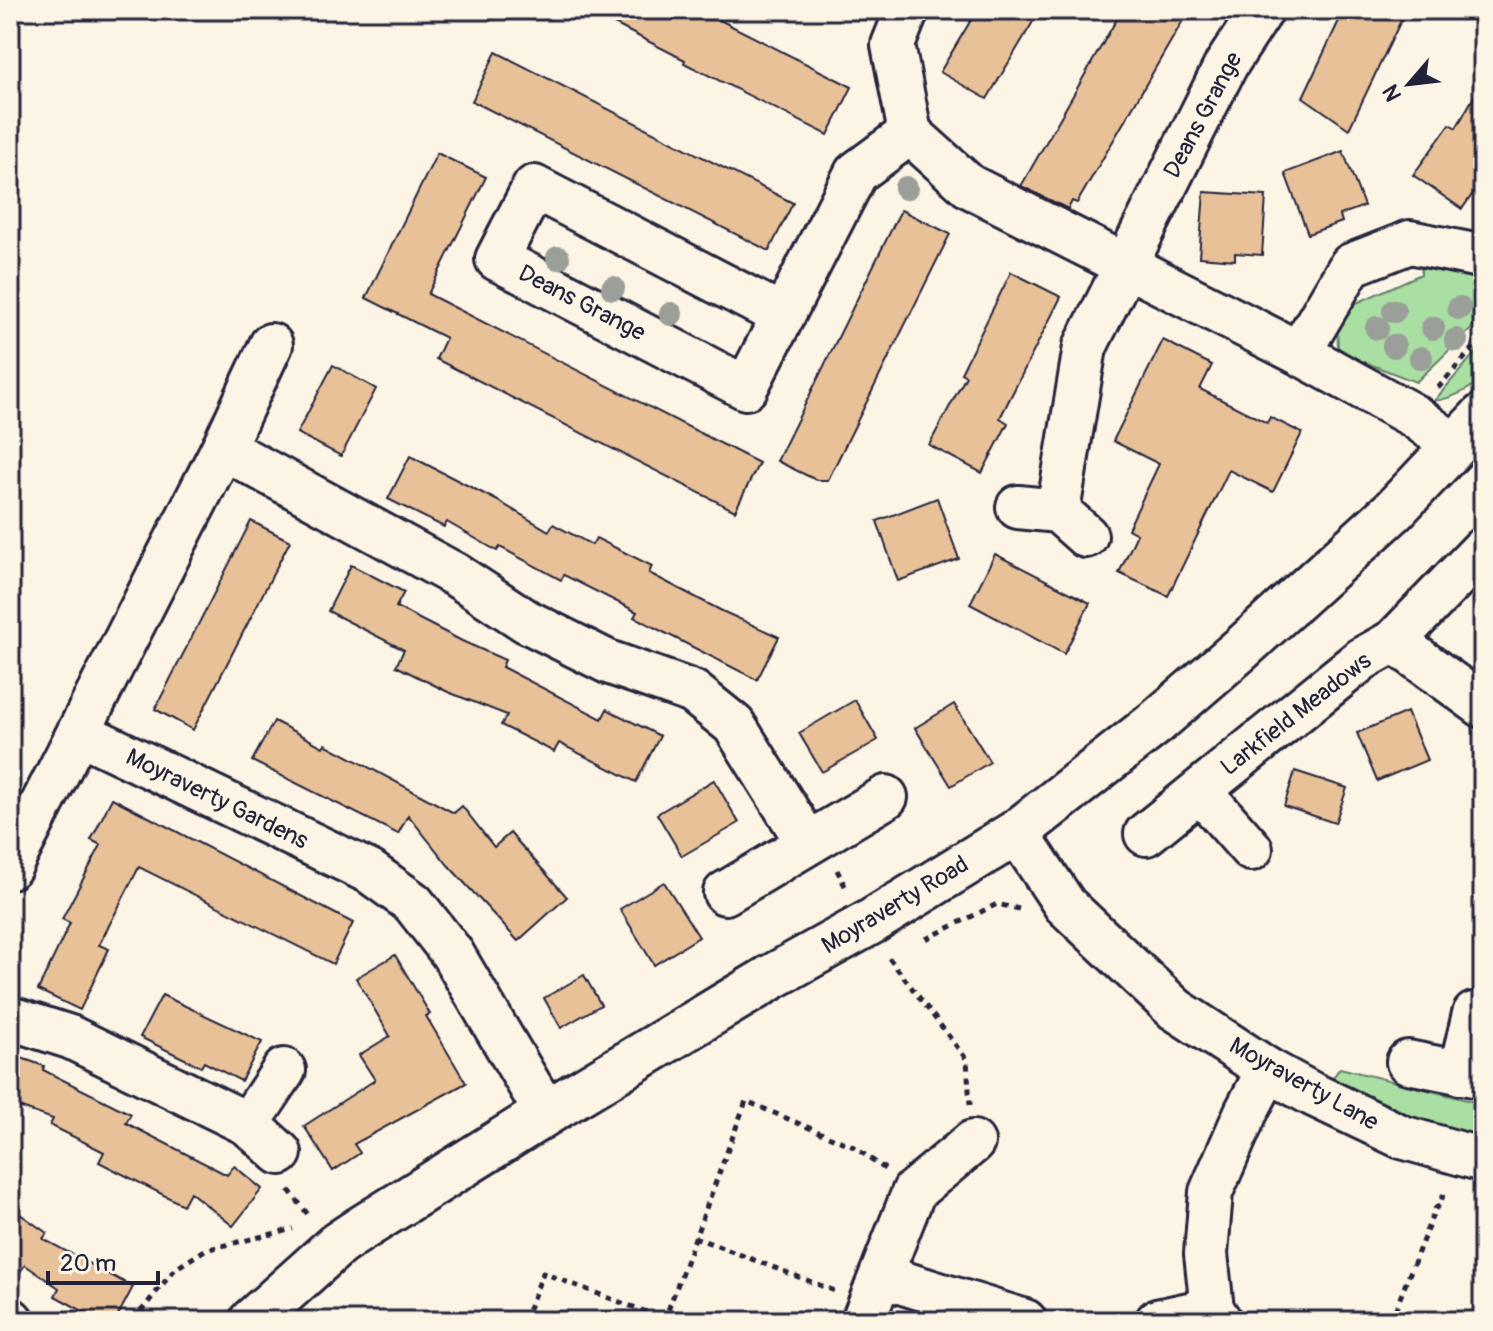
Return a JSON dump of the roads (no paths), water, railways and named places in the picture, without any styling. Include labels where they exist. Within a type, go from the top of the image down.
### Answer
[{"type":"street","points":[[907,10],[893,45],[910,133],[969,186],[1299,353],[1414,416],[1469,431]]},
{"type":"street","name":"Deans Grange","points":[[1054,518],[1085,347],[1226,65],[1262,10]]},
{"type":"street","name":"Deans Grange","points":[[783,316],[534,187],[497,259],[746,388],[783,316],[856,173],[910,133]]},
{"type":"street","points":[[1299,353],[1351,265],[1410,242],[1479,256],[1483,251]]},
{"type":"street","points":[[10,867],[223,448],[271,345]]},
{"type":"street","name":"Moyraverty Road","points":[[252,1321],[338,1244],[546,1113],[770,978],[871,922],[1017,832],[1153,725],[1241,649],[1393,511],[1469,431]]},
{"type":"street","points":[[223,448],[456,575],[526,621],[608,662],[693,692],[734,725],[807,842]]},
{"type":"street","name":"Larkfield Meadows","points":[[1146,834],[1362,659],[1394,641],[1483,549]]},
{"type":"street","name":"Larkfield Meadows","points":[[1394,641],[1483,706]]},
{"type":"street","name":"Moyraverty Gardens","points":[[80,733],[370,872],[413,903],[452,953],[546,1113]]},
{"type":"street","name":"Larkfield Meadows","points":[[1200,791],[1251,849]]},
{"type":"street","points":[[725,893],[886,797]]},
{"type":"street","name":"Moyraverty Lane","points":[[1017,832],[1065,905],[1175,1009],[1268,1070],[1402,1137],[1483,1160]]},
{"type":"street","points":[[1408,1062],[1471,1075],[1474,1014]]},
{"type":"street","points":[[10,1018],[70,1037],[248,1124],[280,1153]]},
{"type":"street","points":[[248,1124],[284,1070]]},
{"type":"street","points":[[1157,1321],[1216,1315],[1206,1254],[1211,1192],[1268,1070]]},
{"type":"street","points":[[973,1142],[914,1191],[871,1301],[1025,1321]]}]
